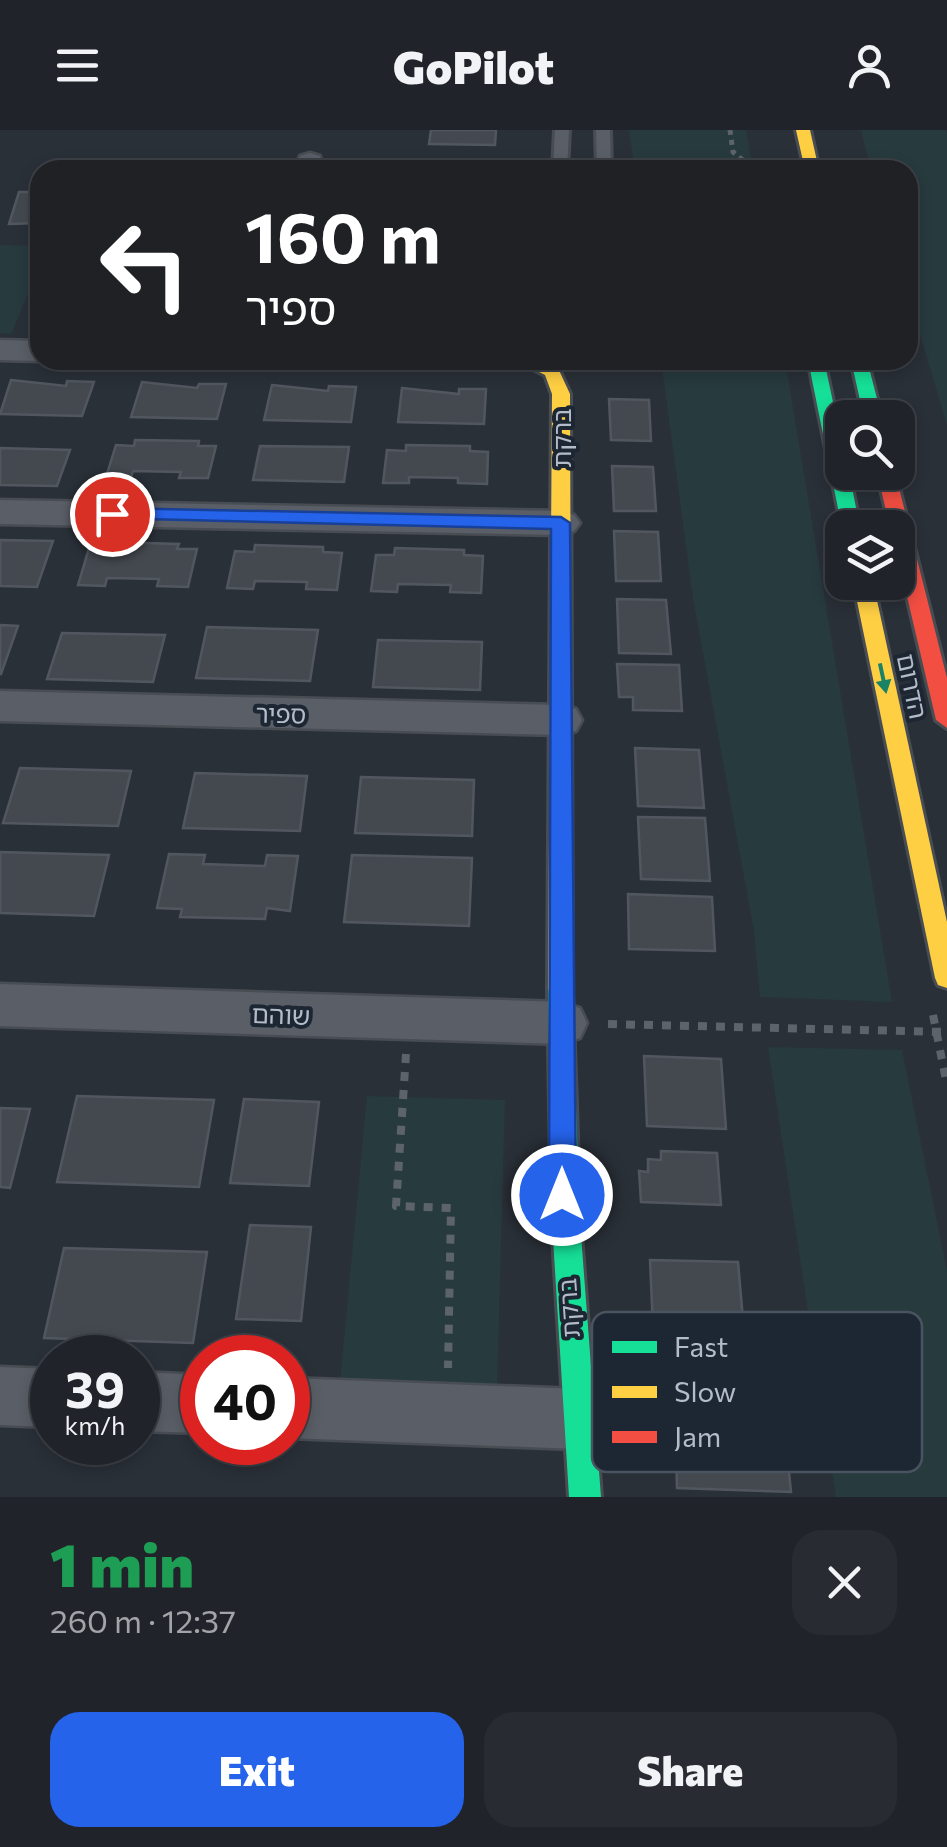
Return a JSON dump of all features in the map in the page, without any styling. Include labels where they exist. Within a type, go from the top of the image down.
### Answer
[{"type":"main road","points":[[802,130],[810,160]]},
{"type":"main road","name":"ברקת","points":[[548,370],[556,376],[560,388],[564,1236],[585,1497]]},
{"type":"main road","points":[[818,370],[847,510]]},
{"type":"main road","points":[[861,370],[869,400]]},
{"type":"main road","name":"הדרום","points":[[890,490],[947,720]]},
{"type":"main road","name":"הדרום","points":[[867,600],[947,978]]},
{"type":"street","points":[[0,350],[30,351]]},
{"type":"street","points":[[0,512],[561,523]]},
{"type":"street","name":"ספיר","points":[[0,706],[561,720]]},
{"type":"street","name":"שוהם","points":[[0,1005],[562,1023]]},
{"type":"street","points":[[0,1396],[30,1397]]},
{"type":"street","points":[[310,1409],[576,1419]]},
{"type":"lane","points":[[560,160],[562,130]]},
{"type":"lane","points":[[603,130],[604,160]]},
{"type":"path","points":[[730,130],[733,152],[742,160]]},
{"type":"path","points":[[409,1018],[396,1206],[451,1208],[447,1414]]},
{"type":"path","points":[[562,1023],[947,1032]]},
{"type":"green space","points":[[629,130],[746,130],[751,160],[634,160]]},
{"type":"green space","points":[[861,130],[946,130],[947,425],[918,328],[918,160],[868,160]]},
{"type":"green space","points":[[0,245],[30,246],[30,289],[11,334],[0,333]]},
{"type":"green space","points":[[662,370],[787,370],[892,1002],[760,997],[754,931],[693,598]]},
{"type":"green space","points":[[768,1047],[902,1050],[947,1271],[947,1497],[836,1497],[832,1472],[922,1472],[922,1312],[808,1312]]},
{"type":"green space","points":[[367,1096],[505,1100],[497,1388],[340,1382]]},
{"type":"building","points":[[431,130],[496,130],[495,145],[429,144]]},
{"type":"building","points":[[19,192],[30,192],[30,223],[9,224]]},
{"type":"building","points":[[11,380],[66,386],[67,381],[94,382],[82,416],[0,414]]},
{"type":"building","points":[[142,382],[197,388],[199,384],[226,384],[217,419],[131,417]]},
{"type":"building","points":[[272,385],[328,391],[329,386],[356,387],[351,422],[264,420]]},
{"type":"building","points":[[402,388],[459,394],[459,389],[486,389],[484,424],[398,422]]},
{"type":"building","points":[[609,399],[649,400],[651,441],[611,440]]},
{"type":"building","points":[[135,440],[199,441],[198,446],[216,446],[208,478],[179,478],[181,472],[133,471],[131,477],[106,477],[116,445],[134,446]]},
{"type":"building","points":[[406,445],[470,446],[470,451],[488,452],[487,484],[458,483],[458,478],[409,477],[409,483],[383,483],[387,450],[406,451]]},
{"type":"building","points":[[260,446],[349,447],[344,482],[253,480]]},
{"type":"building","points":[[0,448],[70,450],[57,486],[0,485]]},
{"type":"building","points":[[612,466],[653,467],[656,511],[614,511]]},
{"type":"building","points":[[614,531],[658,532],[661,581],[616,581]]},
{"type":"building","points":[[0,540],[53,541],[37,587],[0,586]]},
{"type":"building","points":[[111,542],[179,544],[177,549],[197,549],[188,587],[157,586],[159,579],[107,578],[105,586],[78,585],[89,548],[108,549]]},
{"type":"building","points":[[255,545],[323,547],[323,552],[342,553],[337,590],[306,589],[307,582],[255,581],[253,589],[227,588],[235,551],[254,552]]},
{"type":"building","points":[[395,548],[464,550],[464,555],[483,556],[481,593],[450,592],[451,585],[398,584],[397,592],[371,591],[376,555],[394,555]]},
{"type":"building","points":[[617,599],[666,600],[671,654],[619,653]]},
{"type":"building","points":[[0,625],[18,626],[1,674],[0,674]]},
{"type":"building","points":[[207,627],[318,630],[310,681],[196,678]]},
{"type":"building","points":[[62,633],[165,635],[153,682],[47,679]]},
{"type":"building","points":[[378,640],[482,642],[480,690],[373,687]]},
{"type":"building","points":[[617,664],[679,665],[682,711],[633,710],[633,697],[619,697]]},
{"type":"building","points":[[635,748],[699,750],[704,808],[638,806]]},
{"type":"building","points":[[20,768],[131,771],[118,826],[3,823]]},
{"type":"building","points":[[195,773],[307,776],[300,831],[183,828]]},
{"type":"building","points":[[361,777],[474,780],[472,836],[355,833]]},
{"type":"building","points":[[638,817],[705,818],[710,881],[641,879]]},
{"type":"building","points":[[0,852],[109,855],[94,916],[0,913]]},
{"type":"building","points":[[169,854],[205,855],[203,864],[265,866],[267,855],[298,856],[290,911],[267,908],[265,919],[180,917],[182,909],[157,908]]},
{"type":"building","points":[[352,855],[472,858],[469,926],[344,922]]},
{"type":"building","points":[[628,894],[712,897],[715,951],[629,949]]},
{"type":"building","points":[[644,1056],[721,1059],[726,1129],[647,1126]]},
{"type":"building","points":[[77,1096],[214,1100],[199,1187],[57,1182]]},
{"type":"building","points":[[244,1099],[319,1102],[309,1186],[230,1183]]},
{"type":"building","points":[[0,1108],[30,1109],[10,1188],[0,1187]]},
{"type":"building","points":[[661,1151],[717,1153],[721,1205],[641,1202],[639,1171],[648,1172],[648,1159],[661,1160]]},
{"type":"building","points":[[250,1225],[311,1227],[301,1321],[236,1319]]},
{"type":"building","points":[[64,1248],[207,1252],[194,1335],[180,1335],[180,1343],[160,1342],[160,1335],[45,1335]]},
{"type":"building","points":[[650,1260],[738,1262],[742,1312],[652,1312]]},
{"type":"building","points":[[677,1472],[789,1472],[791,1492],[677,1488]]},
{"type":"traffic: fast","points":[[818,370],[847,510]]},
{"type":"traffic: fast","points":[[861,370],[869,400]]},
{"type":"traffic: fast","points":[[560,989],[566,1222],[585,1497]]},
{"type":"traffic: slow","points":[[803,130],[810,160]]},
{"type":"traffic: slow","points":[[547,370],[552,372],[561,394],[560,989]]},
{"type":"traffic: slow","points":[[867,600],[947,978]]},
{"type":"traffic: jam","points":[[890,490],[947,720]]},
{"type":"route","points":[[112,514],[561,523],[562,1195]]}]
